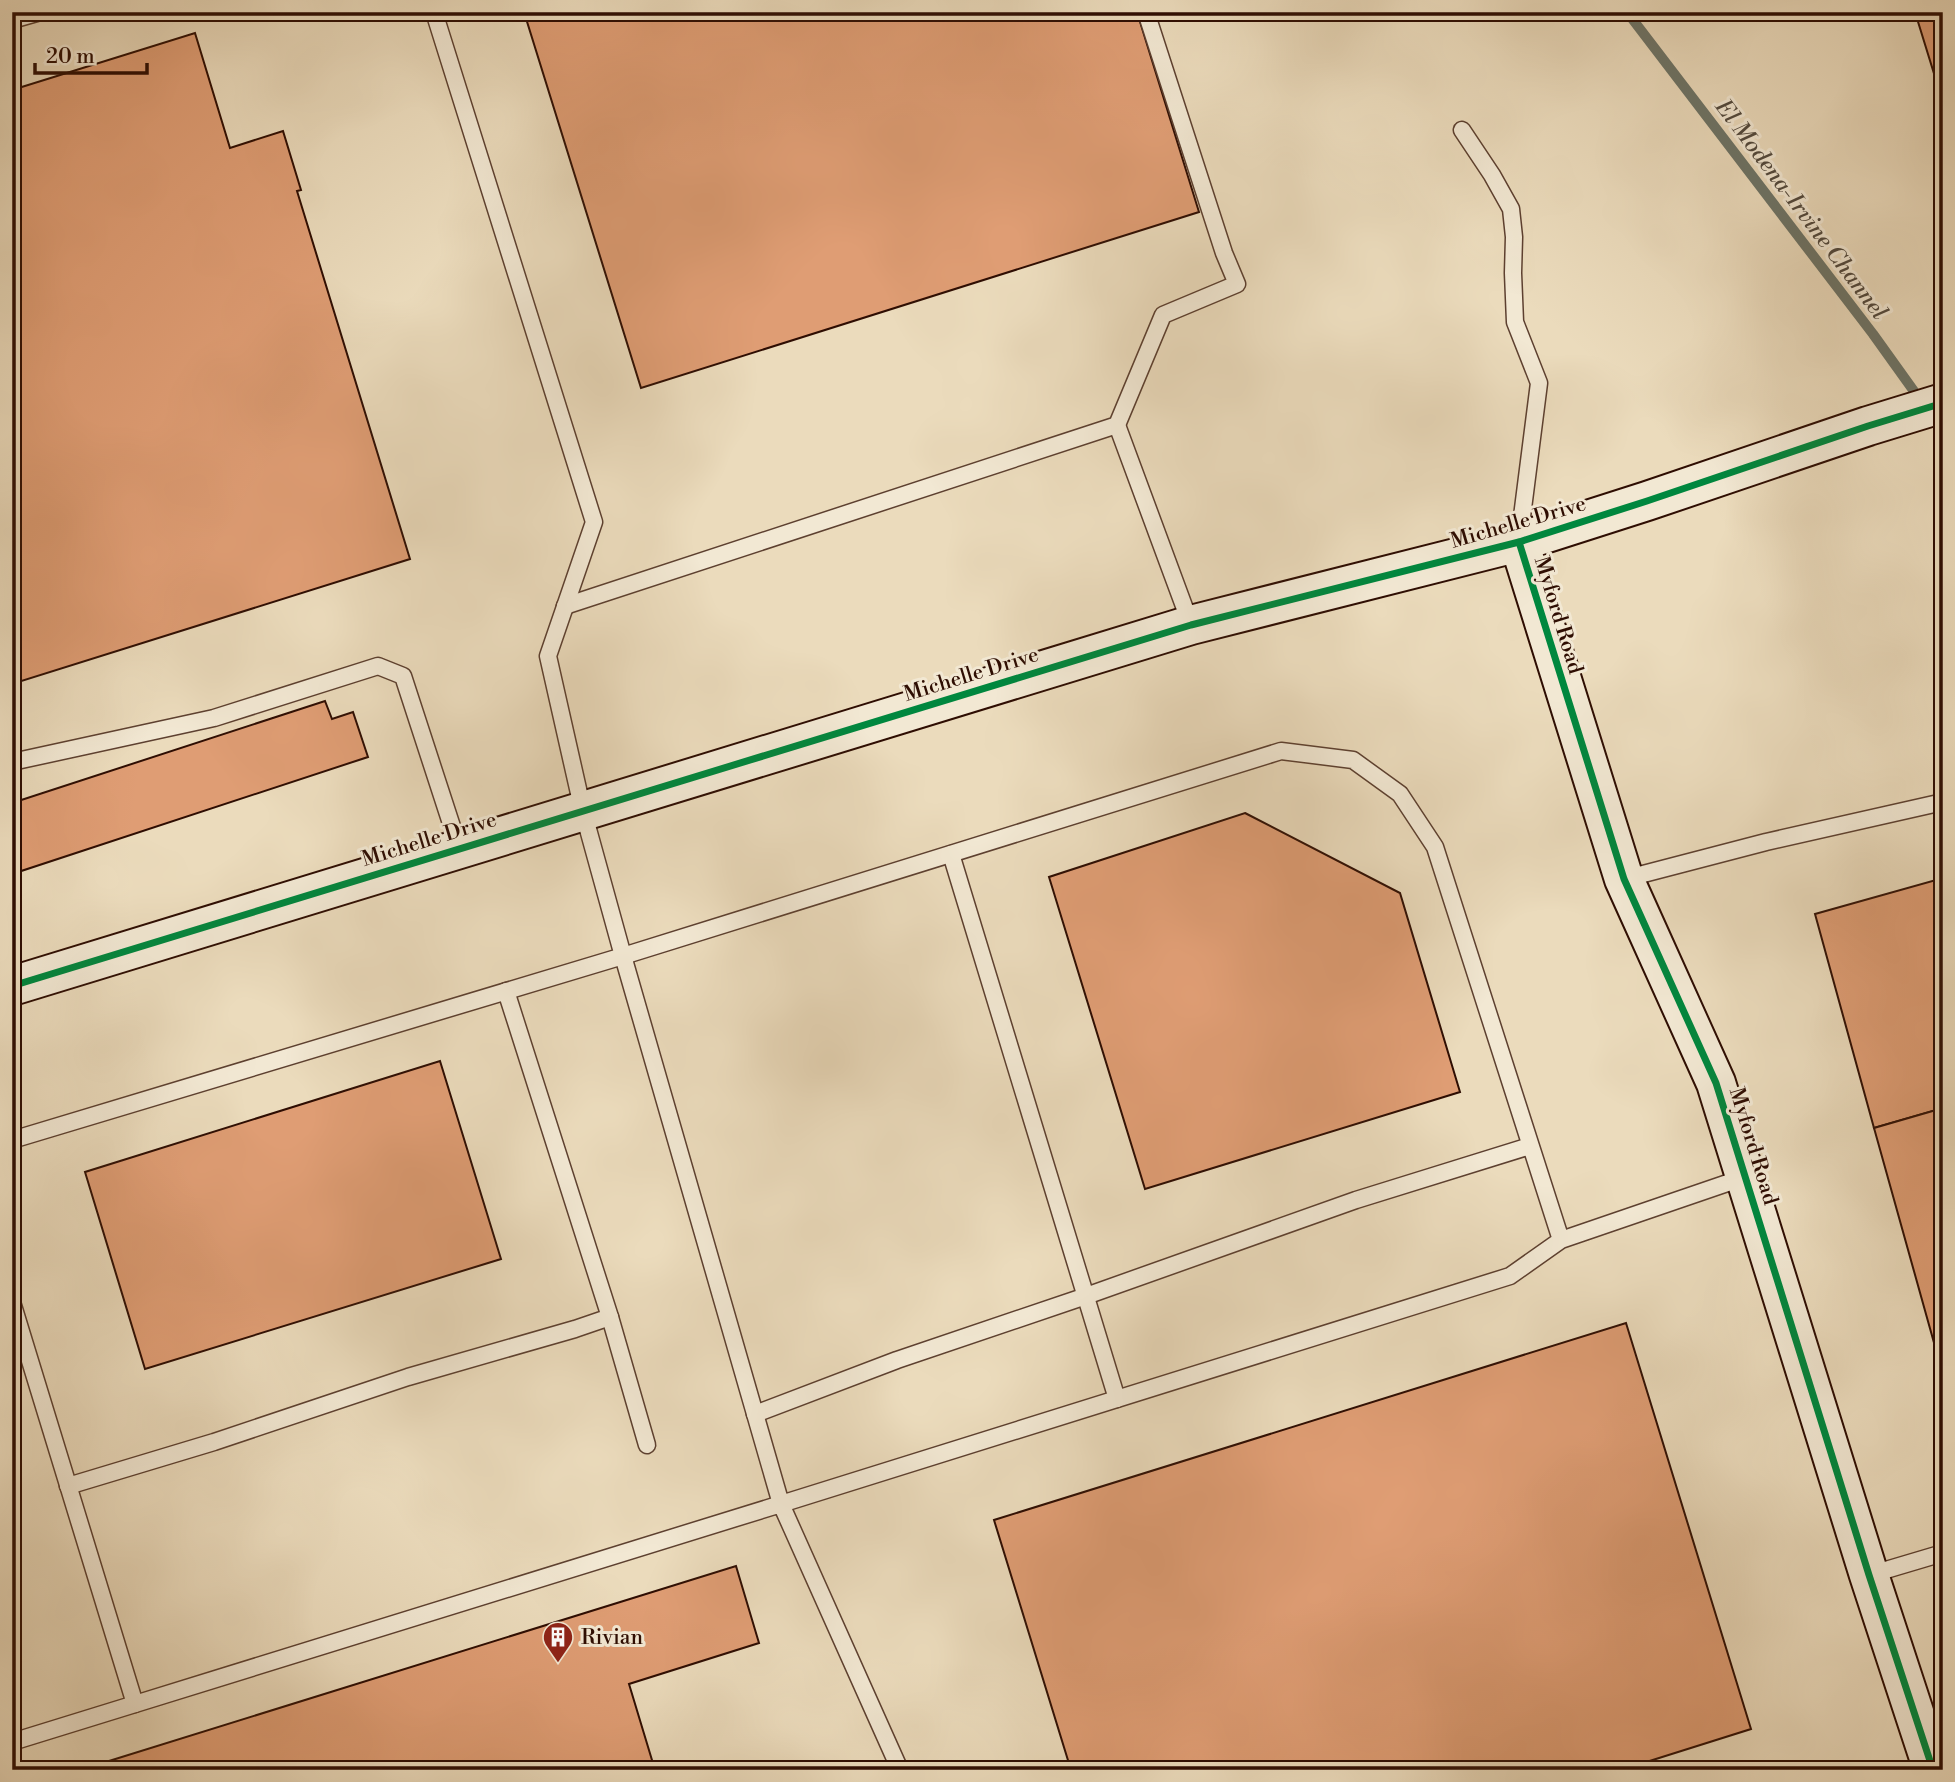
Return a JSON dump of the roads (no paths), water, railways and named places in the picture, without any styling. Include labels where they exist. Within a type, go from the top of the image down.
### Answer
[{"type":"street","name":"Michelle Drive","points":[[12,986],[1191,625],[1519,542],[1943,403]]},
{"type":"street","name":"Myford Road","points":[[1519,542],[1624,879],[1716,1083],[1869,1575],[1933,1770]]},
{"type":"lane","points":[[12,20],[40,12]]},
{"type":"lane","points":[[434,12],[594,522],[548,656],[583,811],[781,1504],[900,1770]]},
{"type":"lane","points":[[1146,12],[1224,253],[1237,284],[1163,315],[1117,425],[1191,625]]},
{"type":"lane","points":[[1462,130],[1492,175],[1510,209],[1514,237],[1515,322],[1539,383],[1519,542]]},
{"type":"lane","points":[[565,606],[1117,425]]},
{"type":"lane","points":[[12,762],[214,718],[378,666],[404,676],[459,848]]},
{"type":"lane","points":[[12,1140],[623,956],[1281,751],[1353,760],[1400,794],[1435,847],[1561,1240]]},
{"type":"lane","points":[[1624,879],[1766,842],[1943,802]]},
{"type":"lane","points":[[951,854],[1117,1399]]},
{"type":"lane","points":[[506,991],[610,1317],[647,1445]]},
{"type":"lane","points":[[755,1414],[898,1360],[1356,1200],[1530,1146]]},
{"type":"lane","points":[[12,1742],[1510,1276],[1561,1240],[1745,1177]]},
{"type":"lane","points":[[12,1302],[135,1704]]},
{"type":"lane","points":[[68,1486],[214,1442],[408,1377],[610,1317]]},
{"type":"lane","points":[[1869,1575],[1943,1553]]},
{"type":"waterway","name":"El Modena-Irvine Channel","points":[[1627,12],[1873,334],[1921,401]]},
{"type":"waterway","name":"El Modena-Irvine Channel","points":[[1931,414],[1943,430]]},
{"type":"place","name":"Rivian","points":[[558,1664]]}]
